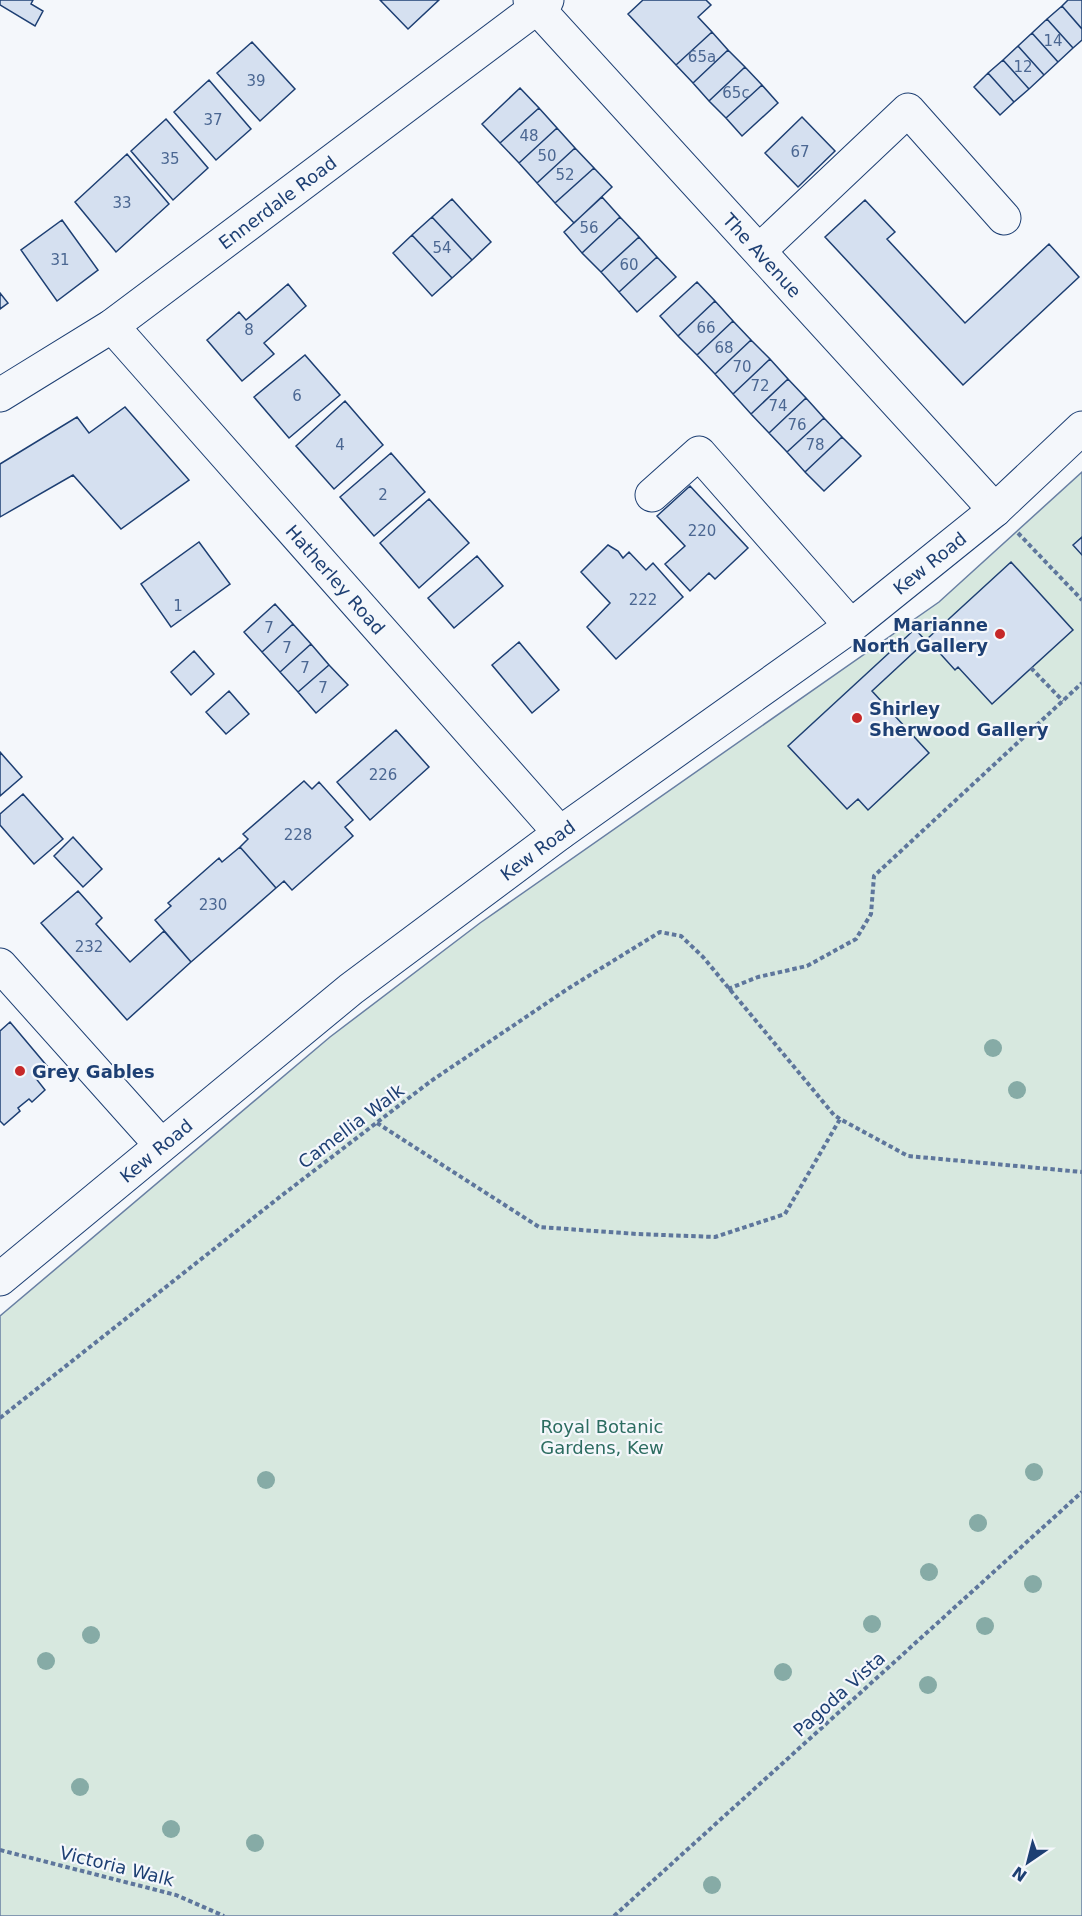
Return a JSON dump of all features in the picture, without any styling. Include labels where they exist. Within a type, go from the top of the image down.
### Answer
[{"type":"street","name":"The Avenue","points":[[538,3],[996,510]]},
{"type":"street","name":"Ennerdale Road","points":[[0,395],[112,326],[538,3]]},
{"type":"street","points":[[760,250],[908,110],[1004,218]]},
{"type":"street","name":"Hatherley Road","points":[[112,326],[560,833]]},
{"type":"street","name":"Kew Road","points":[[0,1279],[351,989],[560,833],[851,626],[996,510],[1082,428]]},
{"type":"street","points":[[652,495],[699,453],[851,626]]},
{"type":"street","points":[[0,964],[161,1145]]},
{"type":"path","points":[[996,510],[1082,600]]},
{"type":"path","points":[[1031,668],[1063,701]]},
{"type":"path","points":[[728,989],[758,977],[807,966],[856,939],[871,914],[874,876],[1082,683]]},
{"type":"path","name":"Camellia Walk","points":[[0,1418],[431,1081],[569,988],[660,932],[681,936],[703,957],[834,1115],[840,1119],[908,1156],[1082,1172]]},
{"type":"path","points":[[377,1123],[539,1227],[715,1237],[785,1214],[840,1119]]},
{"type":"path","name":"Pagoda Vista","points":[[614,1916],[1082,1492]]},
{"type":"path","name":"Victoria Walk","points":[[0,1850],[176,1895],[224,1916]]},
{"type":"green space","name":"Royal Botanic Gardens, Kew","points":[[1082,472],[1082,1916],[0,1916],[0,1316],[330,1037],[480,923],[939,602]]},
{"type":"building","points":[[0,0],[33,0],[31,4],[43,11],[35,26],[0,5]]},
{"type":"building","points":[[380,0],[439,0],[408,29]]},
{"type":"building","points":[[643,0],[706,0],[711,5],[698,17],[712,32],[676,65],[628,14]]},
{"type":"building","points":[[1068,0],[1082,0],[1082,29],[1062,6]]},
{"type":"building","points":[[1062,6],[1082,29],[1082,40],[1073,48],[1047,19]]},
{"type":"building","points":[[1047,19],[1073,48],[1058,62],[1032,33]]},
{"type":"building","points":[[712,32],[728,50],[693,83],[676,65]]},
{"type":"building","points":[[1032,33],[1058,62],[1044,75],[1018,46]]},
{"type":"building","points":[[252,42],[295,89],[260,121],[217,73]]},
{"type":"building","points":[[1018,46],[1044,75],[1029,89],[1003,60]]},
{"type":"building","points":[[728,50],[745,67],[709,101],[693,83]]},
{"type":"building","points":[[1003,60],[1029,89],[1014,102],[988,73]]},
{"type":"building","points":[[745,67],[762,85],[726,118],[709,101]]},
{"type":"building","points":[[988,73],[1014,102],[1000,115],[974,87]]},
{"type":"building","points":[[209,80],[251,129],[216,160],[174,112]]},
{"type":"building","points":[[762,85],[778,103],[742,136],[726,118]]},
{"type":"building","points":[[520,88],[539,108],[500,143],[482,124]]},
{"type":"building","points":[[539,108],[557,128],[519,163],[500,143]]},
{"type":"building","points":[[802,117],[835,151],[798,187],[765,153]]},
{"type":"building","points":[[166,119],[208,168],[173,200],[131,151]]},
{"type":"building","points":[[557,128],[575,148],[537,183],[519,163]]},
{"type":"building","points":[[575,148],[594,168],[555,203],[537,183]]},
{"type":"building","points":[[127,154],[169,204],[116,252],[75,202]]},
{"type":"building","points":[[594,168],[612,187],[574,223],[555,203]]},
{"type":"building","points":[[602,197],[620,217],[582,253],[564,232]]},
{"type":"building","points":[[452,199],[491,242],[472,260],[432,217]]},
{"type":"building","points":[[865,200],[895,232],[887,239],[965,323],[1049,244],[1079,277],[963,385],[825,237]]},
{"type":"building","points":[[432,217],[472,260],[452,278],[412,235]]},
{"type":"building","points":[[620,217],[639,237],[601,272],[582,253]]},
{"type":"building","points":[[62,220],[98,270],[57,301],[21,250]]},
{"type":"building","points":[[412,235],[452,278],[432,296],[393,253]]},
{"type":"building","points":[[639,237],[657,257],[619,292],[601,272]]},
{"type":"building","points":[[657,257],[676,277],[637,312],[619,292]]},
{"type":"building","points":[[697,282],[715,301],[678,336],[660,316]]},
{"type":"building","points":[[288,284],[306,306],[264,343],[274,354],[242,381],[207,340],[239,312],[246,320]]},
{"type":"building","points":[[0,293],[8,303],[0,309]]},
{"type":"building","points":[[715,301],[733,321],[697,355],[678,336]]},
{"type":"building","points":[[733,321],[751,340],[715,374],[697,355]]},
{"type":"building","points":[[751,340],[770,359],[733,394],[715,374]]},
{"type":"building","points":[[305,355],[340,395],[289,438],[254,397]]},
{"type":"building","points":[[770,359],[788,379],[751,414],[733,394]]},
{"type":"building","points":[[788,379],[806,398],[769,433],[751,414]]},
{"type":"building","points":[[806,398],[824,418],[787,452],[769,433]]},
{"type":"building","points":[[345,401],[383,445],[334,489],[296,446]]},
{"type":"building","points":[[125,407],[189,480],[121,529],[73,475],[0,517],[0,464],[77,417],[89,433]]},
{"type":"building","points":[[824,418],[842,437],[805,472],[787,452]]},
{"type":"building","points":[[842,437],[861,456],[824,491],[805,472]]},
{"type":"building","points":[[391,453],[425,492],[374,536],[340,497]]},
{"type":"building","points":[[690,486],[748,548],[715,579],[709,573],[690,591],[665,564],[685,546],[657,516]]},
{"type":"building","points":[[429,499],[469,543],[419,588],[380,543]]},
{"type":"building","points":[[1082,537],[1082,555],[1073,545]]},
{"type":"building","points":[[199,542],[230,584],[171,627],[141,584]]},
{"type":"building","points":[[608,545],[618,551],[623,558],[629,552],[646,570],[653,563],[683,597],[616,659],[587,627],[610,603],[581,572]]},
{"type":"building","points":[[477,556],[503,586],[454,628],[428,598]]},
{"type":"building","name":"Marianne North Gallery","points":[[1011,562],[1073,630],[992,704],[958,667],[955,670],[927,639]]},
{"type":"building","points":[[275,604],[293,624],[262,652],[244,632]]},
{"type":"building","points":[[293,624],[311,644],[280,672],[262,652]]},
{"type":"building","name":"Shirley Sherwood Gallery","points":[[915,629],[926,641],[872,691],[929,753],[868,810],[858,799],[847,809],[788,746]]},
{"type":"building","points":[[519,642],[559,690],[532,713],[492,665]]},
{"type":"building","points":[[311,644],[329,665],[298,692],[280,672]]},
{"type":"building","points":[[194,651],[214,674],[191,695],[171,672]]},
{"type":"building","points":[[329,665],[348,685],[316,713],[298,692]]},
{"type":"building","points":[[229,691],[249,714],[226,734],[206,712]]},
{"type":"building","points":[[396,730],[429,767],[370,820],[337,782]]},
{"type":"building","points":[[0,752],[22,777],[0,796]]},
{"type":"building","points":[[304,781],[312,789],[319,782],[353,820],[345,827],[353,836],[292,890],[284,881],[276,888],[240,847],[248,839],[243,834]]},
{"type":"building","points":[[23,794],[63,839],[34,864],[0,825],[0,814]]},
{"type":"building","points":[[73,837],[102,869],[83,887],[54,856]]},
{"type":"building","points":[[240,847],[276,888],[191,962],[155,920],[171,906],[168,903],[219,858],[222,862]]},
{"type":"building","points":[[78,891],[102,918],[96,924],[130,962],[164,931],[191,962],[127,1020],[41,923]]},
{"type":"building","name":"Grey Gables","points":[[10,1022],[47,1066],[34,1076],[45,1090],[32,1102],[29,1099],[18,1108],[20,1111],[4,1125],[0,1121],[0,1031]]},
{"type":"place","name":"Marianne North Gallery","points":[[1000,634]]},
{"type":"place","name":"Shirley Sherwood Gallery","points":[[857,718]]},
{"type":"place","name":"Grey Gables","points":[[20,1071]]}]
